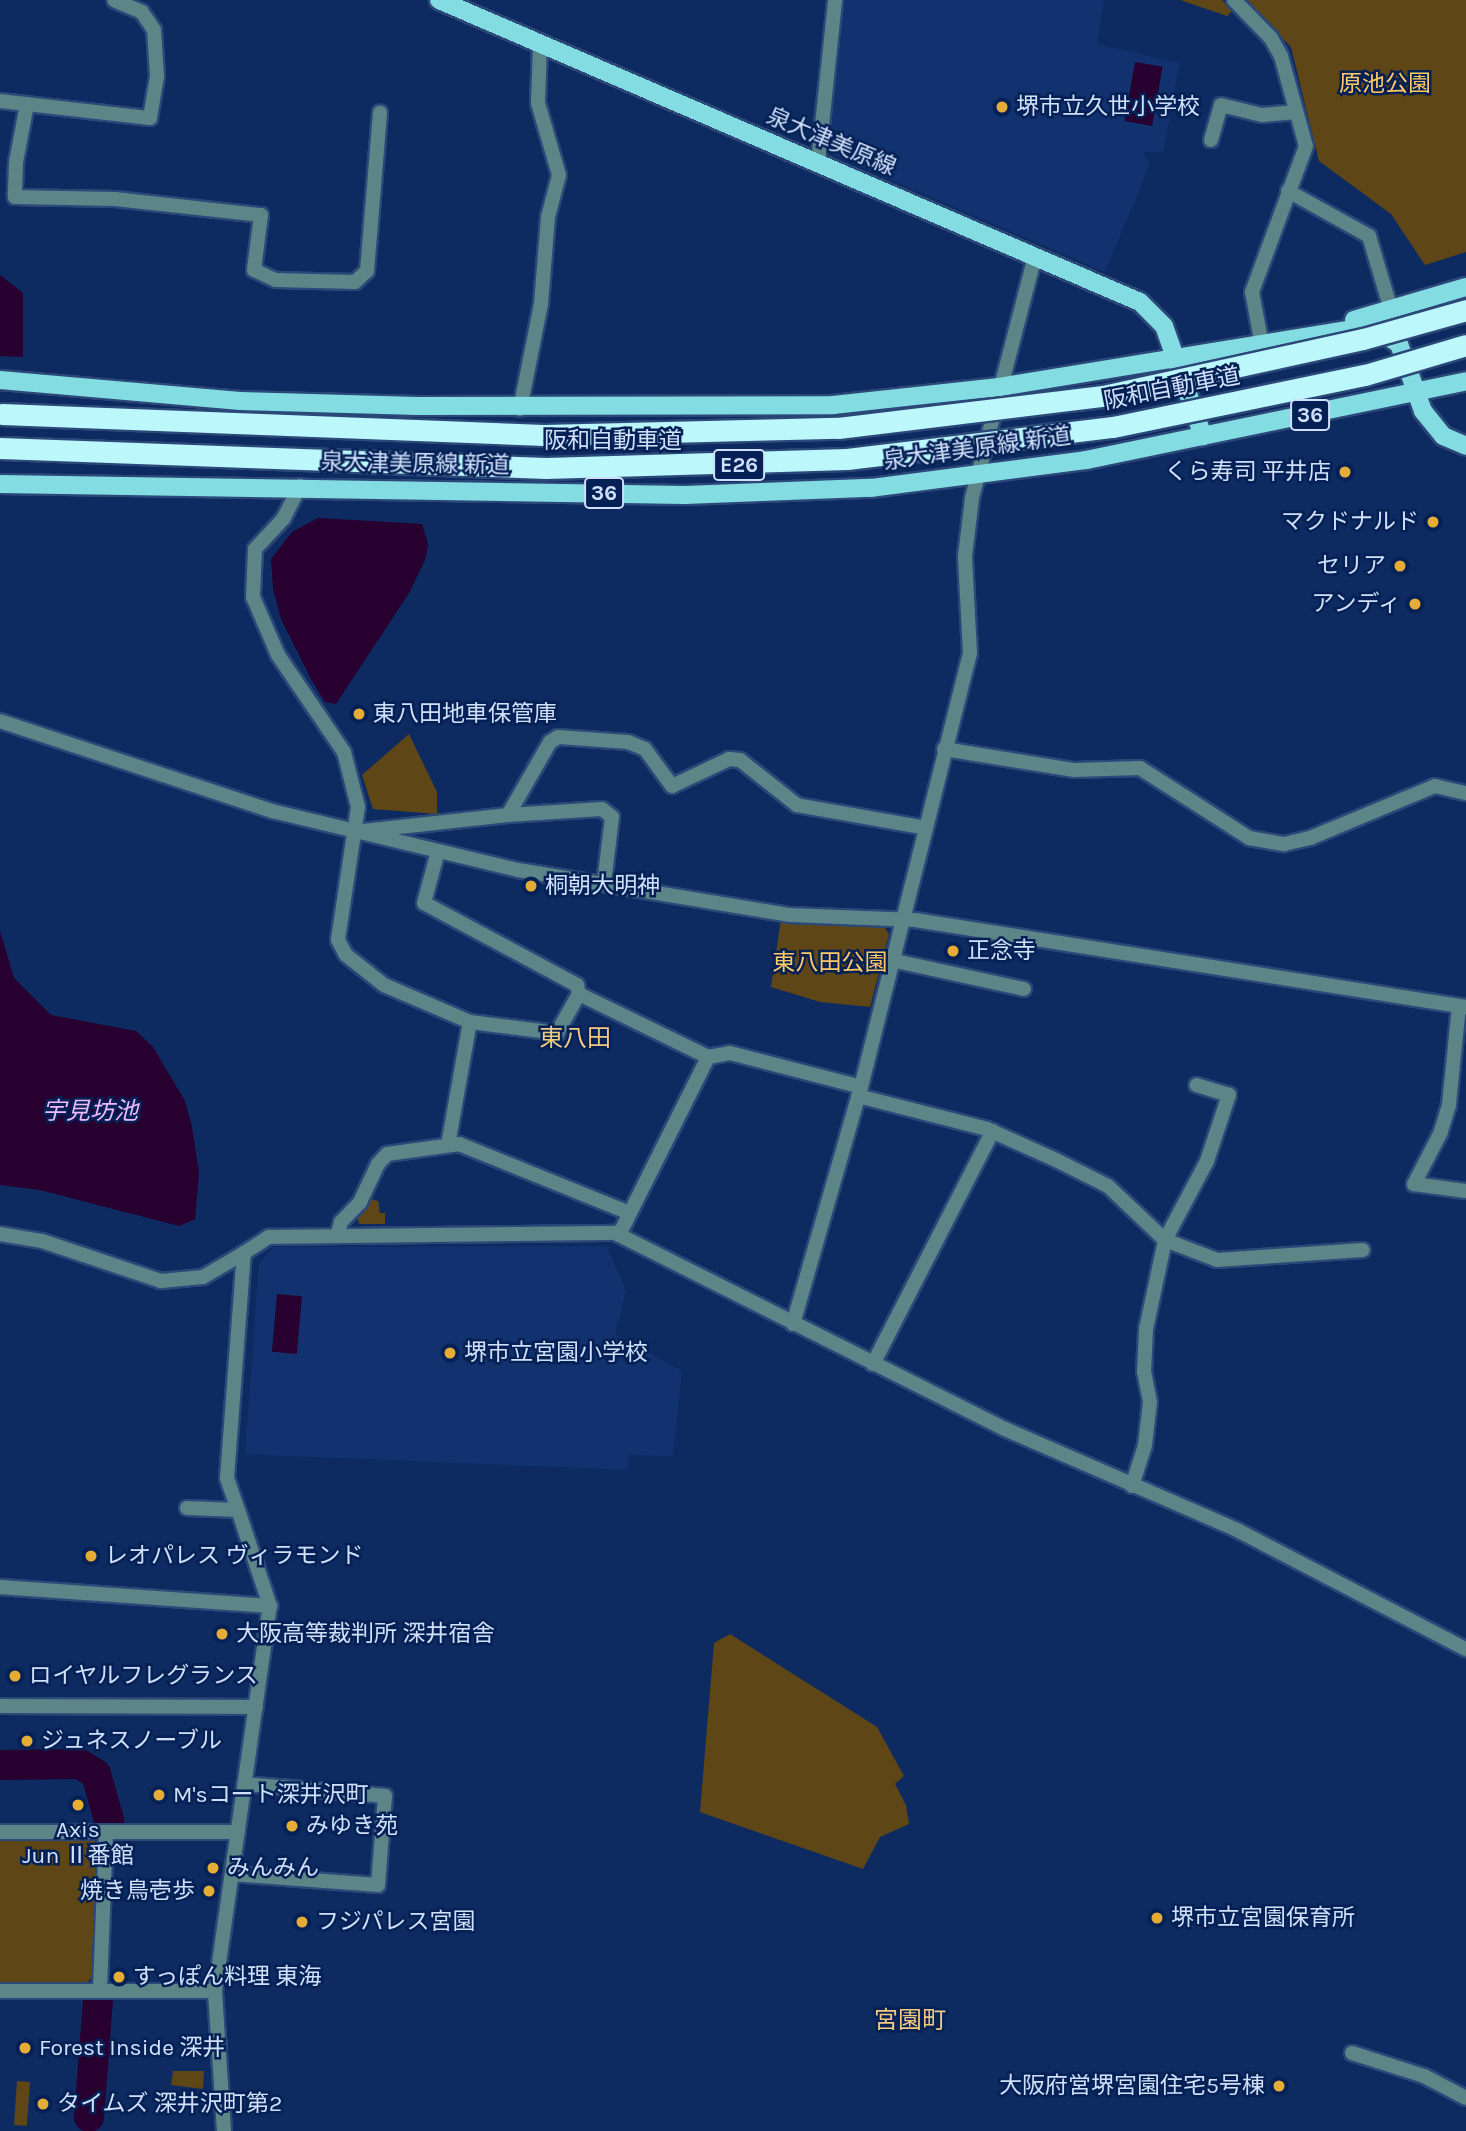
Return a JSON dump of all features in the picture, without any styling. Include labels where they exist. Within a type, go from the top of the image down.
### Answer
[{"type":"highway","name":"阪和自動車道","points":[[2,414],[544,435],[838,428],[1103,396],[1363,339],[1466,310]]},
{"type":"highway","name":"阪和自動車道","points":[[0,449],[546,468],[847,459],[1113,427],[1352,378],[1466,345]]},
{"type":"main road","name":"泉大津美原線","points":[[439,0],[1140,302],[1164,326],[1179,357],[1203,436]]},
{"type":"main road","points":[[1262,345],[1466,287]]},
{"type":"main road","points":[[0,380],[240,401],[520,409],[833,405],[999,387],[1372,326],[1399,344],[1423,411],[1443,436],[1466,446]]},
{"type":"main road","name":"36","points":[[1203,436],[1416,394],[1466,381]]},
{"type":"main road","name":"泉大津美原線 新道","points":[[0,484],[300,486],[685,495],[871,488],[1086,460],[1203,436]]},
{"type":"street","points":[[0,101],[150,118],[157,76],[154,30],[142,12],[114,0]]},
{"type":"street","points":[[818,163],[835,0]]},
{"type":"street","points":[[1234,0],[1271,38],[1306,146],[1252,292],[1262,345]]},
{"type":"street","points":[[520,409],[541,304],[548,217],[559,175],[538,103],[540,45]]},
{"type":"street","points":[[27,104],[16,162],[15,197],[115,199],[261,215],[254,270],[275,279],[355,282],[367,271],[380,113]]},
{"type":"street","points":[[1211,140],[1221,105],[1262,115],[1296,112]]},
{"type":"street","points":[[1288,191],[1369,236],[1391,310]]},
{"type":"street","points":[[793,1324],[860,1091],[970,653],[965,556],[976,474],[1035,256]]},
{"type":"street","points":[[300,486],[283,519],[255,549],[253,597],[278,656],[344,752],[358,807],[357,831],[338,940],[346,955],[384,985],[470,1022],[557,1033],[579,994],[577,985],[424,903],[438,851]]},
{"type":"street","points":[[0,721],[272,811],[517,870],[790,915],[846,915],[902,921],[1463,1006],[1449,1105],[1441,1132],[1414,1184],[1466,1191]]},
{"type":"street","points":[[508,815],[550,742],[558,737],[628,743],[645,749],[672,786],[729,758],[740,760],[797,805],[926,828]]},
{"type":"street","points":[[944,748],[1074,770],[1140,768],[1249,838],[1284,844],[1310,838],[1435,786],[1466,793]]},
{"type":"street","points":[[357,831],[602,808],[612,817],[604,883]]},
{"type":"street","points":[[891,960],[1024,989]]},
{"type":"street","points":[[579,994],[708,1057],[730,1053],[993,1131],[1108,1186],[1165,1240],[1217,1260],[1363,1250]]},
{"type":"street","points":[[448,1145],[470,1022]]},
{"type":"street","points":[[619,1235],[708,1057]]},
{"type":"street","points":[[1132,1486],[1145,1445],[1150,1402],[1144,1372],[1146,1329],[1165,1240],[1207,1161],[1228,1095],[1196,1085]]},
{"type":"street","points":[[873,1364],[993,1131]]},
{"type":"street","points":[[337,1236],[341,1222],[360,1202],[378,1164],[387,1154],[448,1145],[471,1147],[630,1213]]},
{"type":"street","points":[[0,1234],[42,1241],[161,1280],[204,1277],[269,1237],[619,1235],[873,1364],[1132,1486],[1237,1530],[1466,1649]]},
{"type":"street","points":[[223,2131],[215,1991],[270,1606],[227,1478],[244,1254]]},
{"type":"street","points":[[187,1508],[238,1510]]},
{"type":"street","points":[[0,1587],[270,1606]]},
{"type":"street","points":[[0,1706],[256,1707]]},
{"type":"street","points":[[232,1874],[379,1885],[385,1796],[245,1784]]},
{"type":"street","points":[[0,1832],[237,1832]]},
{"type":"street","points":[[100,1988],[106,1832]]},
{"type":"street","points":[[0,1991],[100,1988],[215,1991]]},
{"type":"street","points":[[1352,2053],[1424,2076],[1466,2098]]},
{"type":"shaded area","name":"堺市立久世小学校","points":[[845,0],[1104,0],[1097,44],[1180,63],[1163,152],[1143,152],[1150,164],[1105,272],[826,152]]},
{"type":"shaded area","name":"堺市立宮園小学校","points":[[607,1246],[626,1291],[615,1334],[682,1371],[673,1456],[629,1455],[628,1470],[245,1454],[259,1263],[274,1247]]},
{"type":"green space","points":[[1180,0],[1222,0],[1232,11],[1227,16]]},
{"type":"green space","name":"原池公園","points":[[1245,0],[1466,0],[1466,252],[1425,265],[1391,214],[1319,161],[1291,47]]},
{"type":"green space","points":[[409,734],[437,792],[437,814],[373,809],[362,775]]},
{"type":"green space","name":"東八田公園","points":[[781,919],[884,927],[889,934],[870,1007],[820,1002],[771,987]]},
{"type":"green space","points":[[371,1199],[378,1201],[380,1213],[385,1213],[385,1224],[359,1224],[357,1216]]},
{"type":"green space","points":[[730,1634],[877,1727],[904,1776],[895,1784],[906,1805],[909,1824],[880,1837],[863,1869],[700,1812],[714,1643]]},
{"type":"green space","points":[[93,1839],[99,1845],[92,1977],[87,1983],[0,1983],[0,1840]]},
{"type":"green space","points":[[173,2071],[204,2071],[203,2089],[171,2085]]},
{"type":"green space","points":[[17,2081],[30,2082],[27,2126],[14,2125]]},
{"type":"water","points":[[1135,62],[1163,67],[1152,126],[1125,121]]},
{"type":"water","points":[[0,275],[23,293],[23,357],[0,356]]},
{"type":"water","points":[[318,518],[422,524],[428,544],[425,560],[409,593],[336,704],[325,702],[311,679],[281,619],[273,589],[271,559],[292,532]]},
{"type":"water","name":"宇見坊池","points":[[0,931],[14,978],[51,1015],[136,1031],[153,1047],[185,1101],[192,1127],[199,1173],[195,1219],[179,1226],[40,1190],[0,1185]]},
{"type":"water","points":[[277,1294],[302,1296],[297,1354],[272,1352]]},
{"type":"waterway","points":[[0,1765],[80,1764],[96,1774],[109,1820]]},
{"type":"waterway","points":[[89,2117],[98,2000]]},
{"type":"place","name":"堺市立久世小学校","points":[[1002,107]]},
{"type":"place","name":"くら寿司 平井店","points":[[1345,472]]},
{"type":"place","name":"マクドナルド","points":[[1433,522]]},
{"type":"place","name":"セリア","points":[[1400,566]]},
{"type":"place","name":"アンディ","points":[[1415,604]]},
{"type":"place","name":"東八田地車保管庫","points":[[359,714]]},
{"type":"place","name":"桐朝大明神","points":[[531,886]]},
{"type":"place","name":"正念寺","points":[[953,951]]},
{"type":"place","name":"堺市立宮園小学校","points":[[450,1353]]},
{"type":"place","name":"レオパレス ヴィラモンド","points":[[91,1556]]},
{"type":"place","name":"大阪高等裁判所 深井宿舎","points":[[222,1634]]},
{"type":"place","name":"ロイヤルフレグランス","points":[[15,1676]]},
{"type":"place","name":"ジュネスノーブル","points":[[27,1741]]},
{"type":"place","name":"M'sコート深井沢町","points":[[159,1795]]},
{"type":"place","name":"Axis Jun Ⅱ番館","points":[[78,1805]]},
{"type":"place","name":"みゆき苑","points":[[292,1826]]},
{"type":"place","name":"みんみん","points":[[213,1868]]},
{"type":"place","name":"焼き鳥壱歩","points":[[209,1891]]},
{"type":"place","name":"堺市立宮園保育所","points":[[1157,1918]]},
{"type":"place","name":"フジパレス宮園","points":[[302,1922]]},
{"type":"place","name":"すっぽん料理 東海","points":[[119,1977]]},
{"type":"place","name":"Forest Inside 深井","points":[[25,2048]]},
{"type":"place","name":"大阪府営堺宮園住宅5号棟","points":[[1279,2086]]},
{"type":"place","name":"タイムズ 深井沢町第2","points":[[43,2104]]},
{"type":"district","name":"東八田","points":[[575,1039]]},
{"type":"district","name":"宮園町","points":[[910,2021]]}]
